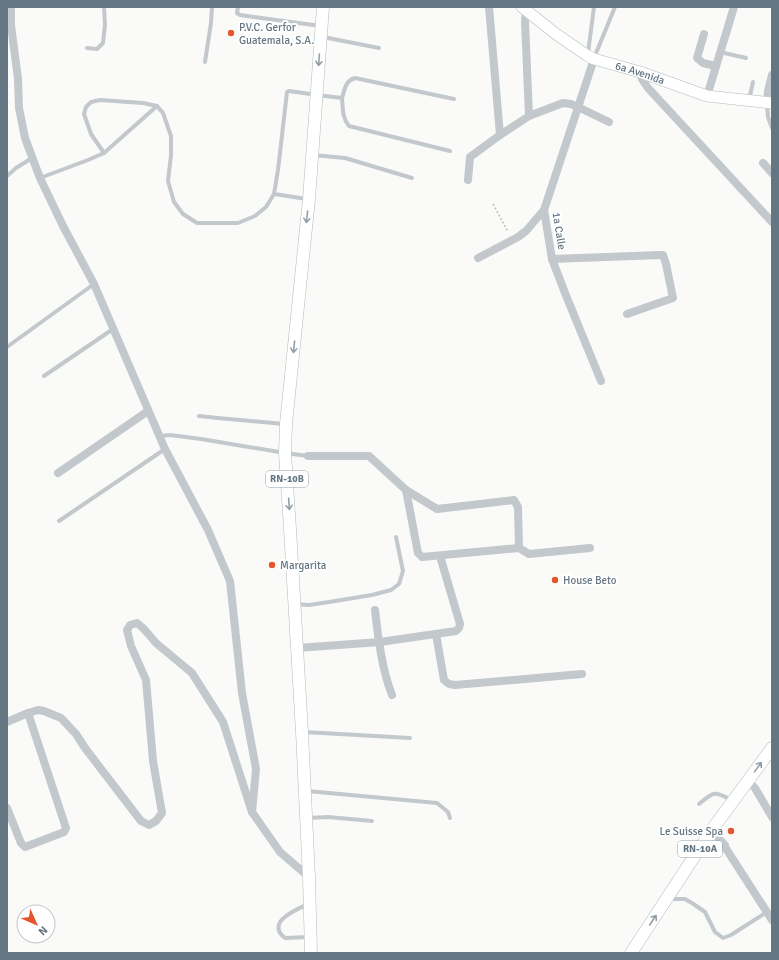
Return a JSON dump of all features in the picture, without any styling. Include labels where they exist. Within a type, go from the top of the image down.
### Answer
[{"type":"main road","name":"RN-10B","points":[[311,953],[302,732],[285,453],[286,424],[309,199],[323,7]]},
{"type":"main road","name":"RN-10A","points":[[631,953],[710,834],[772,748]]},
{"type":"street","points":[[11,7],[9,26],[18,79],[24,138],[40,178],[63,226],[94,284],[159,437],[208,530],[230,581],[242,692],[256,769],[252,812]]},
{"type":"street","points":[[489,7],[500,135]]},
{"type":"street","points":[[707,96],[734,7]]},
{"type":"street","points":[[524,9],[529,116]]},
{"type":"street","name":"6a Avenida","points":[[524,9],[556,34],[591,57],[640,72],[707,96],[769,103]]},
{"type":"street","points":[[704,34],[698,58],[703,63],[716,66]]},
{"type":"street","name":"1a Calle","points":[[591,57],[578,107],[544,210],[552,259],[600,381]]},
{"type":"street","points":[[640,72],[648,88],[772,222]]},
{"type":"street","points":[[769,103],[768,91],[772,75]]},
{"type":"street","points":[[468,180],[470,157],[529,116],[563,103],[571,104],[609,122]]},
{"type":"street","points":[[763,163],[772,173]]},
{"type":"street","points":[[478,258],[526,231],[544,210]]},
{"type":"street","points":[[552,259],[663,255],[673,298],[627,314]]},
{"type":"street","points":[[58,473],[148,411]]},
{"type":"street","points":[[308,456],[369,456],[406,490],[437,509],[514,500],[518,507],[518,548]]},
{"type":"street","points":[[406,490],[418,553],[419,556],[422,557],[518,548],[529,554],[590,548]]},
{"type":"street","points":[[297,648],[380,642],[456,631],[460,624],[440,556]]},
{"type":"street","points":[[375,610],[388,684],[392,695]]},
{"type":"street","points":[[7,722],[38,710],[61,718],[76,734],[141,821],[149,825],[156,821],[162,813],[153,762],[146,680],[131,646],[127,630],[130,625],[137,623],[156,643],[192,673],[222,722],[252,812],[280,852],[309,877]]},
{"type":"street","points":[[436,634],[444,680],[449,684],[455,685],[582,674]]},
{"type":"street","points":[[7,808],[21,843],[25,846],[64,832],[66,828],[28,713]]},
{"type":"street","points":[[748,781],[755,788],[772,817]]},
{"type":"street","points":[[710,834],[722,846],[725,847],[772,920]]},
{"type":"lane","points":[[87,48],[97,49],[103,43],[105,25],[104,7]]},
{"type":"lane","points":[[205,62],[212,7]]},
{"type":"lane","points":[[238,7],[237,13],[240,16],[321,31],[379,48]]},
{"type":"lane","points":[[591,57],[594,7]]},
{"type":"lane","points":[[591,57],[615,7]]},
{"type":"lane","points":[[720,52],[746,58]]},
{"type":"lane","points":[[450,151],[349,126],[343,116],[342,98],[346,84],[355,78],[454,99]]},
{"type":"lane","points":[[749,101],[753,82]]},
{"type":"lane","points":[[104,153],[91,134],[84,114],[86,108],[91,102],[100,100],[143,103],[157,106],[164,113],[171,136],[171,155],[168,181],[174,202],[183,214],[197,223],[238,223],[255,216],[266,207],[274,194],[287,92],[289,91],[342,98]]},
{"type":"lane","points":[[769,103],[768,117],[772,128]]},
{"type":"lane","points":[[40,178],[104,153],[157,106]]},
{"type":"lane","points":[[312,155],[345,158],[412,178]]},
{"type":"lane","points":[[7,176],[16,168],[32,158]]},
{"type":"lane","points":[[274,194],[309,199]]},
{"type":"lane","points":[[7,347],[94,284]]},
{"type":"lane","points":[[44,376],[113,329]]},
{"type":"lane","points":[[199,416],[286,424]]},
{"type":"lane","points":[[159,437],[170,434],[308,456]]},
{"type":"lane","points":[[59,521],[165,449]]},
{"type":"lane","points":[[294,604],[309,605],[372,595],[391,590],[399,584],[402,571],[396,536]]},
{"type":"lane","points":[[302,732],[410,738]]},
{"type":"lane","points":[[304,791],[437,803],[448,812],[450,818]]},
{"type":"lane","points":[[700,804],[711,794],[718,793],[733,801]]},
{"type":"lane","points":[[306,818],[328,817],[372,821]]},
{"type":"lane","points":[[667,899],[685,899],[705,912],[716,932],[723,938],[731,936],[767,912]]},
{"type":"lane","points":[[310,903],[284,916],[279,923],[279,930],[281,935],[285,938],[310,937]]},
{"type":"path","points":[[493,204],[512,240]]},
{"type":"place","name":"P.V.C. Gerfor Guatemala, S.A.","points":[[231,33]]},
{"type":"place","name":"Margarita","points":[[272,565]]},
{"type":"place","name":"House Beto","points":[[555,580]]},
{"type":"place","name":"Le Suisse Spa","points":[[731,831]]}]
